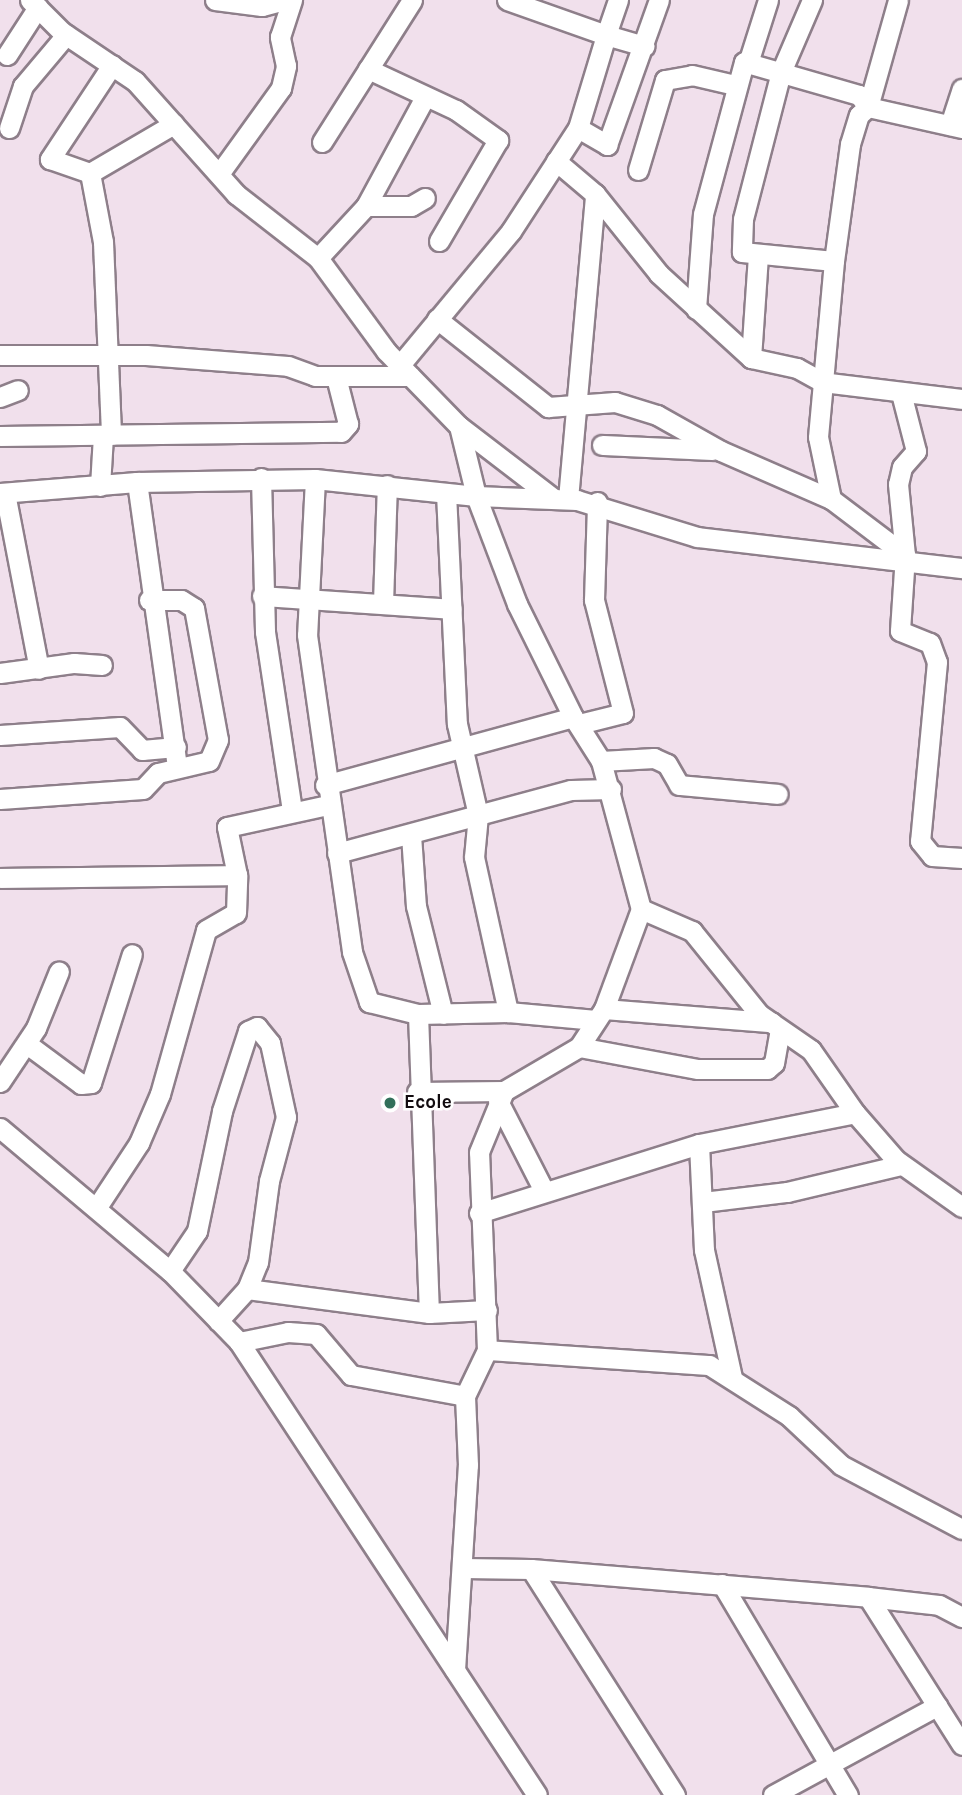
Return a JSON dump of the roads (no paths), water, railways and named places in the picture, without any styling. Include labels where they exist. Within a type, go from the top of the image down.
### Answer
[{"type":"street","points":[[215,0],[262,6],[285,0]]},
{"type":"street","points":[[219,174],[281,88],[286,66],[280,37],[292,0]]},
{"type":"street","points":[[322,142],[412,0]]},
{"type":"street","points":[[507,0],[645,46]]},
{"type":"street","points":[[405,371],[437,319],[511,232],[578,128],[618,0]]},
{"type":"street","points":[[578,128],[607,145],[645,46],[659,0]]},
{"type":"street","points":[[748,63],[768,0]]},
{"type":"street","points":[[812,0],[781,72],[743,219],[742,252],[834,261]]},
{"type":"street","points":[[831,499],[818,437],[834,261],[850,144],[859,115],[868,107],[898,0]]},
{"type":"street","points":[[7,55],[34,4],[66,35],[135,81],[236,194],[318,258],[405,371],[459,426],[561,499]]},
{"type":"street","points":[[9,128],[23,86],[66,35]]},
{"type":"street","points":[[696,309],[703,214],[740,65],[748,63],[859,96],[868,107],[956,127],[962,89]]},
{"type":"street","points":[[112,65],[50,159],[90,173],[174,124]]},
{"type":"street","points":[[368,69],[486,128],[498,140],[439,241]]},
{"type":"street","points":[[638,170],[665,80],[692,75],[735,85]]},
{"type":"street","points":[[318,258],[366,206],[425,97]]},
{"type":"street","points":[[556,161],[595,194],[696,309],[751,358],[797,368],[822,382],[962,399]]},
{"type":"street","points":[[90,173],[103,243],[109,356],[107,435],[100,486]]},
{"type":"street","points":[[561,499],[575,401],[595,194]]},
{"type":"street","points":[[366,206],[411,206],[425,198]]},
{"type":"street","points":[[751,358],[758,255]]},
{"type":"street","points":[[437,319],[548,407],[575,401],[615,402],[657,415],[721,451],[831,499],[906,558]]},
{"type":"street","points":[[0,355],[227,360],[336,377],[405,371]]},
{"type":"street","points":[[0,436],[341,432],[348,424],[336,377]]},
{"type":"street","points":[[901,393],[916,451],[902,467],[898,484],[906,558],[900,631],[930,643],[937,662],[920,841],[932,856],[962,858]]},
{"type":"street","points":[[417,1092],[501,1096],[579,1046],[600,1014],[641,909],[611,789],[601,761],[576,721],[517,604],[476,496],[459,426]]},
{"type":"street","points":[[602,445],[721,451]]},
{"type":"street","points":[[261,478],[262,596],[292,811]]},
{"type":"street","points":[[39,669],[3,493],[137,482],[315,479],[476,496],[597,502],[697,537],[906,558],[962,568]]},
{"type":"street","points":[[315,479],[306,598],[326,795],[352,952],[369,1002],[418,1014],[600,1014],[776,1026]]},
{"type":"street","points":[[137,482],[149,600],[176,757]]},
{"type":"street","points":[[383,603],[387,485]]},
{"type":"street","points":[[446,493],[454,689],[463,749],[478,815],[474,857],[508,1012]]},
{"type":"street","points":[[97,1207],[138,1143],[160,1094],[206,930],[236,913],[237,875],[227,827],[292,811],[326,795],[463,749],[576,721],[623,713],[594,600],[597,502]]},
{"type":"street","points":[[262,596],[452,609]]},
{"type":"street","points":[[0,734],[120,727],[142,750],[209,761],[218,740],[194,608],[181,600],[149,600]]},
{"type":"street","points":[[0,673],[102,665]]},
{"type":"street","points":[[0,799],[143,789],[176,757]]},
{"type":"street","points":[[601,761],[654,758],[667,764],[679,785],[778,794]]},
{"type":"street","points":[[337,853],[571,790],[611,789]]},
{"type":"street","points":[[411,835],[416,906],[443,1014]]},
{"type":"street","points":[[0,878],[237,875]]},
{"type":"street","points":[[641,909],[692,931],[776,1026],[811,1049],[855,1113],[901,1165],[962,1207]]},
{"type":"street","points":[[27,1044],[80,1084],[91,1083],[132,954]]},
{"type":"street","points":[[0,1082],[27,1044],[59,971]]},
{"type":"street","points":[[418,1014],[417,1092],[429,1313]]},
{"type":"street","points":[[579,1046],[698,1069],[767,1069],[774,1063],[776,1026]]},
{"type":"street","points":[[170,1271],[197,1231],[222,1111],[248,1031],[257,1027],[270,1043],[286,1117],[271,1170],[258,1262],[247,1289],[218,1321]]},
{"type":"street","points":[[501,1096],[544,1191]]},
{"type":"street","points":[[455,1670],[463,1568],[465,1396],[487,1350],[479,1213],[480,1152],[501,1096]]},
{"type":"street","points":[[479,1213],[699,1144],[855,1113]]},
{"type":"street","points":[[0,1128],[170,1271],[239,1342],[537,1795]]},
{"type":"street","points":[[699,1144],[710,1292],[732,1377]]},
{"type":"street","points":[[703,1202],[787,1192],[901,1165]]},
{"type":"street","points":[[247,1289],[429,1313],[486,1310]]},
{"type":"street","points":[[239,1342],[288,1332],[316,1334],[351,1375],[465,1396]]},
{"type":"street","points":[[487,1350],[694,1362],[732,1377],[789,1416],[841,1465],[962,1529]]},
{"type":"street","points":[[463,1568],[531,1569],[868,1597],[939,1605],[962,1617]]},
{"type":"street","points":[[531,1569],[675,1795]]},
{"type":"street","points":[[722,1584],[848,1795]]},
{"type":"street","points":[[868,1597],[962,1745]]},
{"type":"street","points":[[774,1795],[937,1706]]},
{"type":"place","name":"Ecole","points":[[390,1103]]}]
